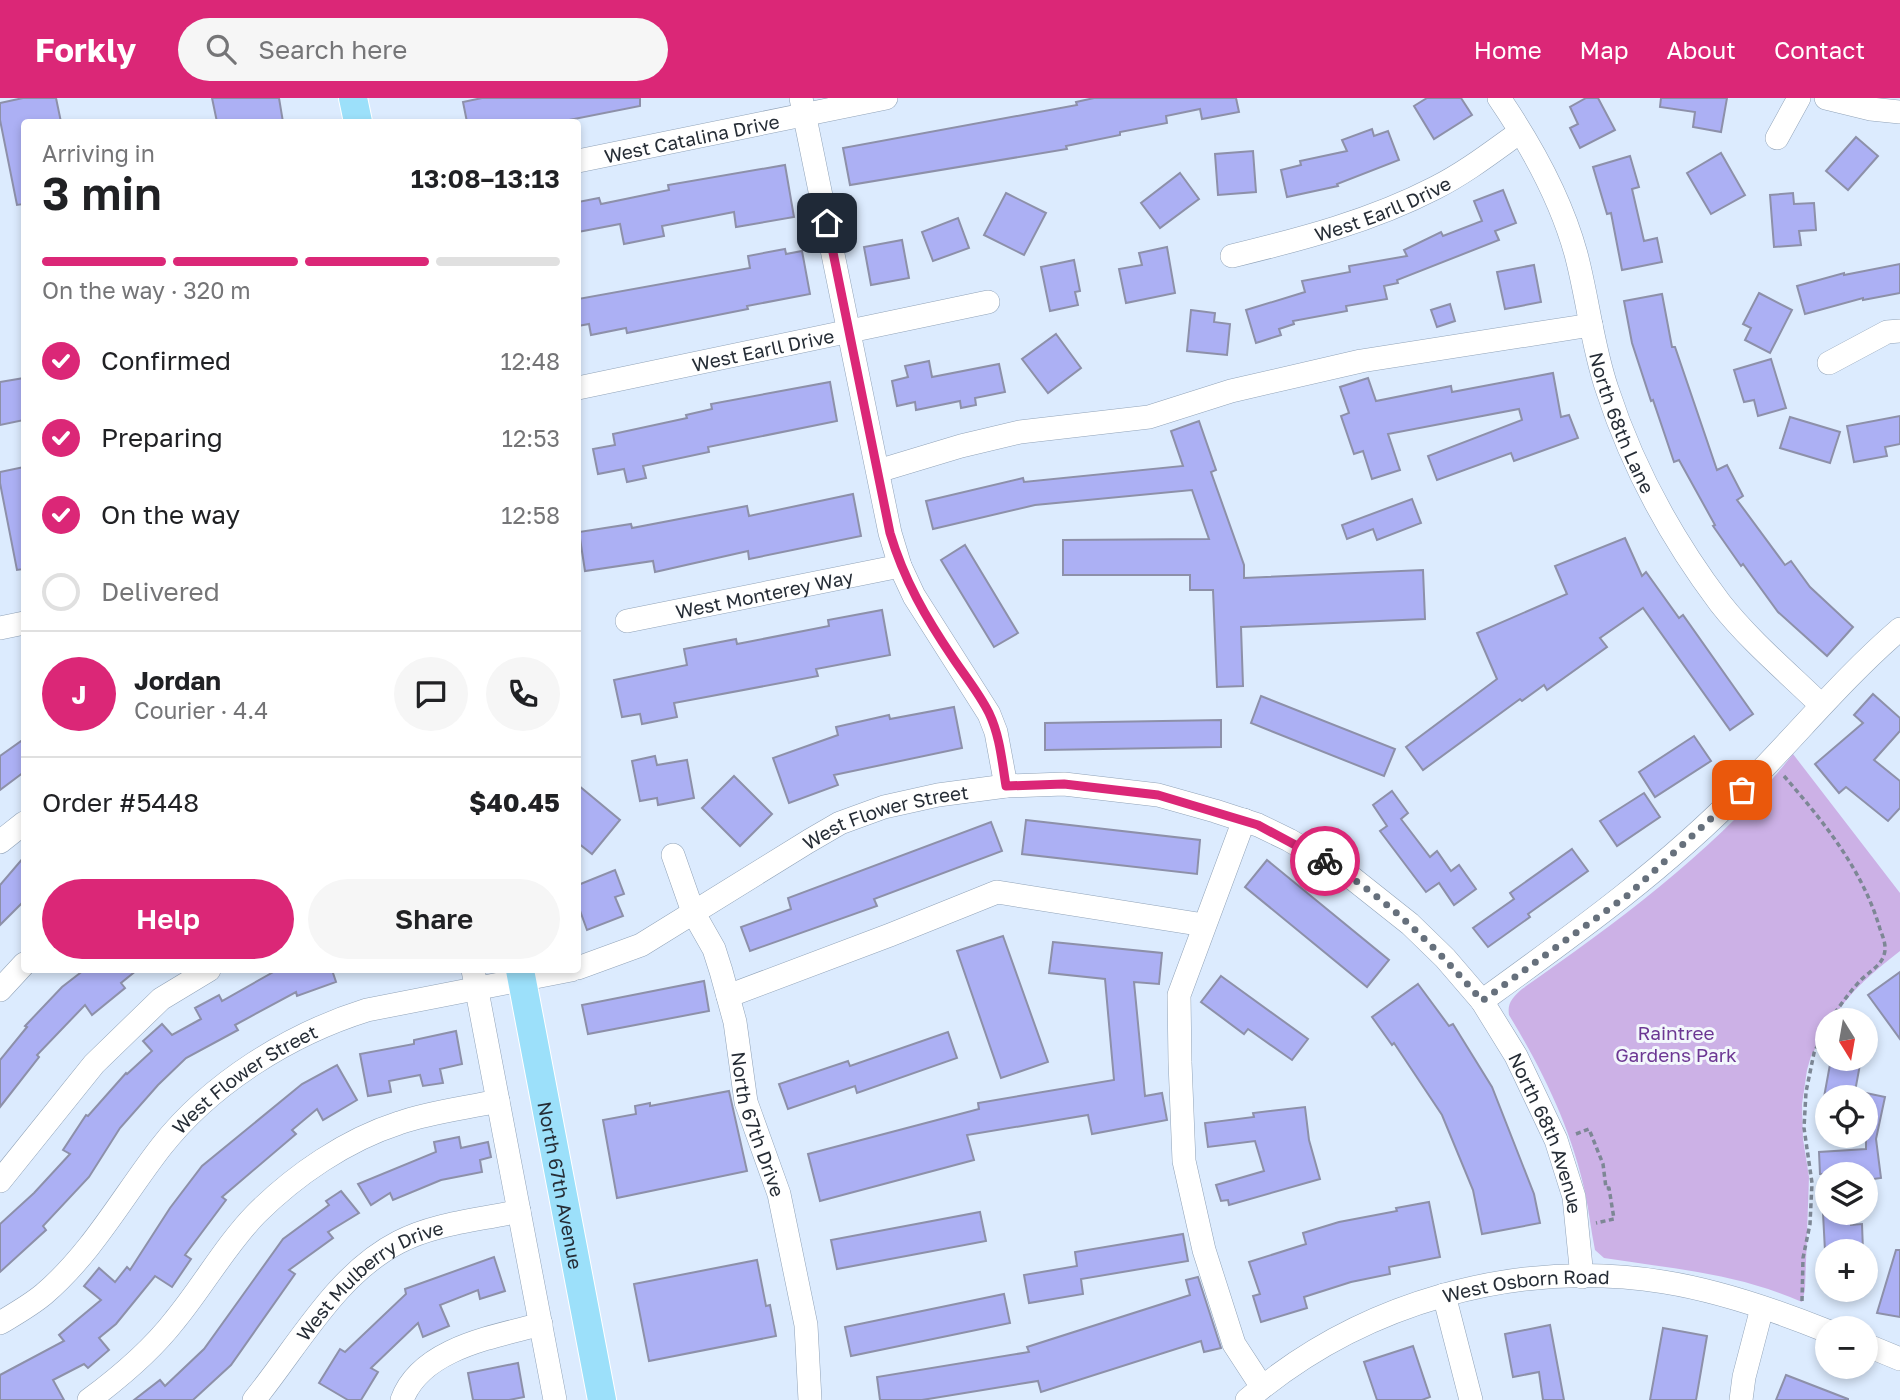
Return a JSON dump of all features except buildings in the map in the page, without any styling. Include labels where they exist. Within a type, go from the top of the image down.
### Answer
[{"type":"main road","points":[[353,98],[357,119]]},
{"type":"main road","name":"North 67th Avenue","points":[[521,975],[602,1400]]},
{"type":"street","name":"West Catalina Drive","points":[[581,160],[803,106],[886,98]]},
{"type":"street","name":"North 68th Lane","points":[[1499,98],[1547,181],[1569,231],[1606,386],[1628,447],[1676,540],[1721,604],[1821,705]]},
{"type":"street","points":[[1777,138],[1799,98]]},
{"type":"street","points":[[1826,98],[1871,109],[1900,112]]},
{"type":"street","points":[[803,106],[890,533],[900,566],[930,624],[989,714],[1001,754],[1006,786]]},
{"type":"street","name":"West Earll Drive","points":[[1232,257],[1343,227],[1383,212],[1436,188],[1469,169],[1520,132]]},
{"type":"street","name":"West Earll Drive","points":[[581,387],[988,302]]},
{"type":"street","points":[[878,471],[961,446],[1020,432],[1149,417],[1231,391],[1361,361],[1591,325]]},
{"type":"street","points":[[1829,363],[1887,332],[1900,331]]},
{"type":"street","name":"West Monterey Way","points":[[628,621],[900,566]]},
{"type":"street","points":[[0,628],[21,624]]},
{"type":"street","points":[[1482,1001],[1628,895],[1742,790],[1868,656],[1900,629]]},
{"type":"street","name":"West Flower Street","points":[[581,967],[641,945],[839,823],[884,807],[938,795],[1006,786],[1064,784],[1158,795],[1244,820],[1289,840],[1347,874],[1410,924],[1445,958],[1482,1001]]},
{"type":"street","points":[[1244,820],[1179,995],[1184,1161],[1204,1250],[1234,1344],[1254,1393]]},
{"type":"street","points":[[0,842],[21,825]]},
{"type":"street","name":"North 67th Drive","points":[[673,855],[694,912],[714,949],[735,1023],[746,1102],[779,1195],[806,1325],[810,1400]]},
{"type":"street","points":[[728,996],[997,892],[1204,925]]},
{"type":"street","points":[[0,990],[21,967]]},
{"type":"street","points":[[0,1181],[94,1064],[161,999],[204,973]]},
{"type":"street","name":"West Flower Street","points":[[0,1323],[45,1293],[69,1268],[162,1146],[194,1112],[228,1082],[300,1038],[343,1017],[474,979],[541,973]]},
{"type":"street","points":[[474,979],[555,1400]]},
{"type":"street","name":"North 68th Avenue","points":[[1482,1001],[1516,1056],[1556,1140],[1574,1197],[1582,1277]]},
{"type":"street","points":[[89,1400],[122,1374],[174,1322],[240,1234],[282,1191],[348,1144],[398,1123],[498,1101]]},
{"type":"street","name":"West Mulberry Drive","points":[[254,1400],[330,1299],[351,1276],[378,1255],[399,1242],[424,1232],[519,1211]]},
{"type":"street","name":"West Osborn Road","points":[[1254,1393],[1299,1360],[1348,1332],[1394,1311],[1444,1295],[1511,1280],[1582,1277],[1664,1282],[1721,1295],[1815,1327]]},
{"type":"street","points":[[1444,1295],[1472,1400]]},
{"type":"street","points":[[1741,1400],[1744,1377],[1762,1308]]},
{"type":"street","points":[[402,1400],[419,1373],[438,1358],[473,1344],[541,1324]]},
{"type":"street","points":[[1878,1350],[1900,1359]]},
{"type":"path","points":[[1780,771],[1836,841],[1858,876],[1872,904],[1885,945],[1884,957],[1853,988],[1839,1008]]},
{"type":"path","points":[[1803,1299],[1803,1258],[1810,1224],[1812,1183],[1804,1128],[1806,1092],[1815,1051]]},
{"type":"path","points":[[1569,1136],[1589,1129],[1603,1164],[1614,1219],[1577,1226]]},
{"type":"green space","name":"Raintree Gardens Park","points":[[1793,754],[1900,893],[1900,951],[1863,982],[1840,1008],[1815,1008],[1815,1049],[1807,1070],[1802,1104],[1803,1139],[1809,1177],[1805,1290],[1802,1302],[1729,1278],[1604,1258],[1595,1250],[1585,1192],[1564,1123],[1533,1057],[1509,1015],[1511,1000],[1522,989],[1595,937],[1666,881],[1700,852],[1764,789]]},
{"type":"way so far","points":[[1325,861],[1347,874],[1410,924],[1445,958],[1482,1001],[1628,895],[1742,790]]},
{"type":"route","points":[[827,223],[890,533],[900,566],[930,624],[989,714],[996,732],[1006,786],[1064,784],[1158,795],[1258,825],[1325,861]]}]
